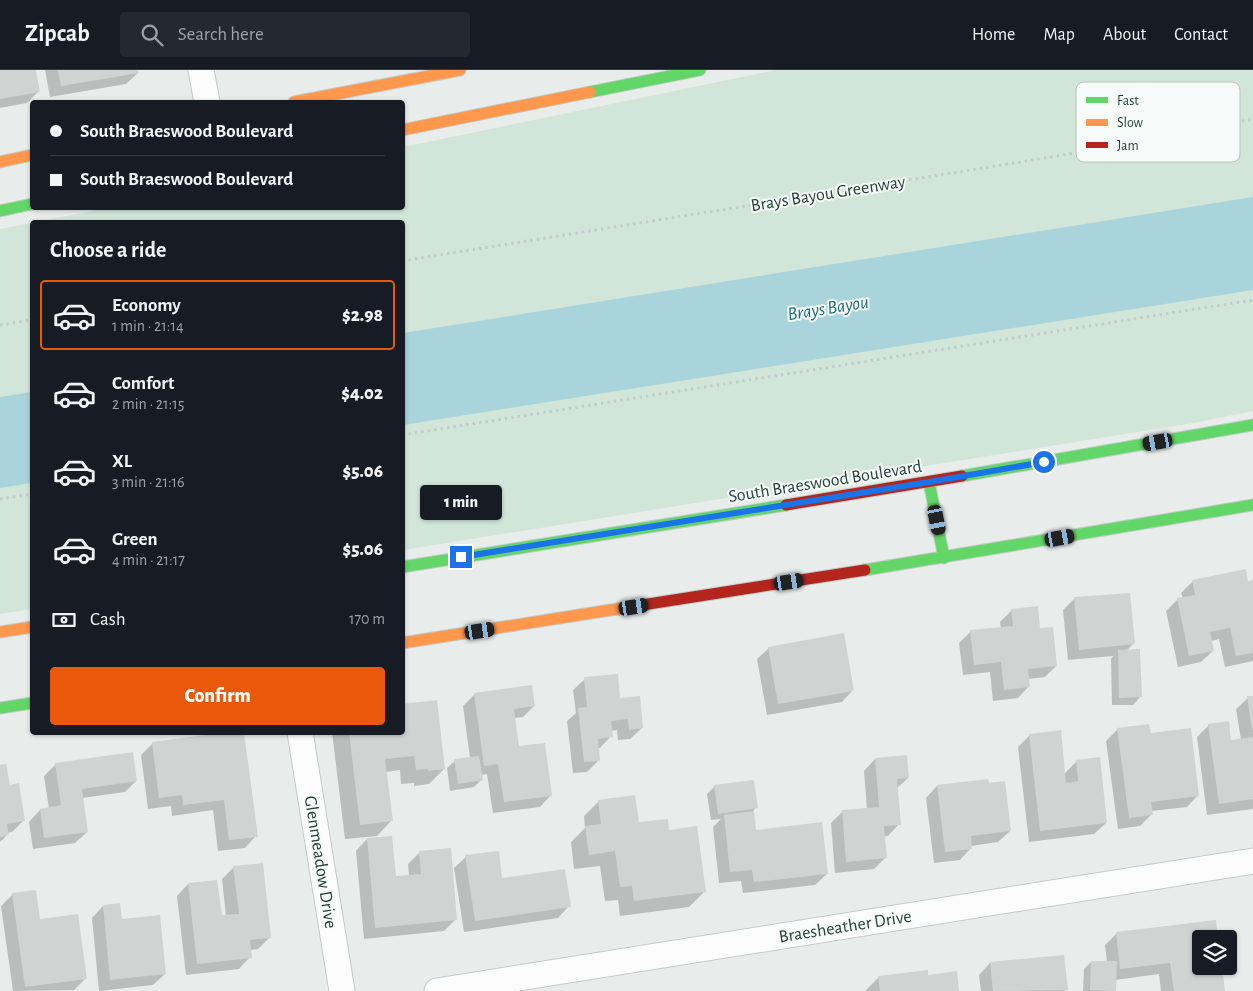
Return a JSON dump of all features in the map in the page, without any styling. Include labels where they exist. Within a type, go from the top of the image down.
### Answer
[{"type":"main road","points":[[304,100],[460,70]]},
{"type":"main road","points":[[405,129],[700,70]]},
{"type":"main road","points":[[0,162],[30,155]]},
{"type":"main road","points":[[0,210],[30,204]]},
{"type":"main road","name":"South Braeswood Boulevard","points":[[405,567],[929,482],[1253,425]]},
{"type":"main road","points":[[929,482],[944,558]]},
{"type":"main road","points":[[405,643],[944,558],[1253,504]]},
{"type":"main road","points":[[0,632],[30,626]]},
{"type":"main road","points":[[0,708],[30,703]]},
{"type":"street","points":[[201,70],[207,100]]},
{"type":"street","name":"Glenmeadow Drive","points":[[300,735],[342,991]]},
{"type":"street","name":"Braesheather Drive","points":[[437,991],[1253,861]]},
{"type":"path","name":"Brays Bayou Greenway","points":[[1240,121],[1253,119]]},
{"type":"path","name":"Brays Bayou Greenway","points":[[405,261],[1076,152]]},
{"type":"path","points":[[405,435],[1253,300]]},
{"type":"path","points":[[0,325],[30,320]]},
{"type":"path","points":[[0,499],[30,494]]},
{"type":"green space","points":[[776,70],[1253,70],[1253,411],[1194,423],[405,550],[405,220],[46,220],[98,210],[405,210],[405,147]]},
{"type":"green space","points":[[30,223],[30,609],[0,614],[0,229]]},
{"type":"water","name":"Brays Bayou","points":[[1253,197],[1253,290],[405,425],[405,333]]},
{"type":"water","points":[[30,392],[30,483],[0,488],[0,397]]},
{"type":"building","points":[[0,70],[36,70],[40,92],[0,99]]},
{"type":"building","points":[[58,70],[138,70],[139,73],[61,86]]},
{"type":"building","points":[[1246,569],[1248,581],[1253,580],[1253,653],[1236,656],[1230,628],[1210,632],[1214,651],[1189,656],[1177,598],[1195,595],[1192,580]]},
{"type":"building","points":[[1130,593],[1135,644],[1079,650],[1074,597]]},
{"type":"building","points":[[1038,606],[1040,628],[1053,627],[1057,666],[1028,669],[1030,687],[1004,690],[1001,662],[974,665],[970,630],[1013,626],[1011,609]]},
{"type":"building","points":[[844,633],[854,691],[778,704],[768,647]]},
{"type":"building","points":[[1140,649],[1142,697],[1119,698],[1118,650]]},
{"type":"building","points":[[618,674],[620,698],[640,696],[643,728],[629,730],[628,719],[611,721],[613,737],[598,739],[600,761],[584,762],[578,708],[587,707],[584,677]]},
{"type":"building","points":[[532,685],[535,706],[514,709],[519,746],[545,743],[552,796],[504,802],[498,764],[484,766],[474,693]]},
{"type":"building","points":[[1247,696],[1253,696],[1253,730],[1252,730]]},
{"type":"building","points":[[437,700],[445,769],[416,770],[414,756],[385,759],[393,821],[360,825],[349,735],[405,735],[405,704]]},
{"type":"building","points":[[1229,721],[1231,740],[1253,737],[1253,799],[1219,804],[1208,724]]},
{"type":"building","points":[[1149,724],[1151,733],[1191,728],[1199,796],[1151,802],[1153,815],[1129,818],[1117,728]]},
{"type":"building","points":[[1061,730],[1066,783],[1078,781],[1076,760],[1100,757],[1107,823],[1040,831],[1029,734]]},
{"type":"building","points":[[204,735],[244,735],[258,837],[229,840],[224,800],[183,805],[182,795],[159,798],[152,742]]},
{"type":"building","points":[[133,752],[137,781],[82,789],[88,832],[44,838],[40,809],[61,805],[55,763]]},
{"type":"building","points":[[907,755],[909,778],[897,779],[901,825],[884,826],[887,858],[846,862],[842,810],[879,807],[875,758]]},
{"type":"building","points":[[479,756],[483,780],[458,784],[454,759]]},
{"type":"building","points":[[6,764],[10,785],[19,783],[25,821],[7,824],[9,835],[0,837],[0,765]]},
{"type":"building","points":[[988,779],[989,783],[1005,781],[1011,831],[971,836],[972,849],[945,852],[937,785]]},
{"type":"building","points":[[754,780],[758,808],[718,814],[714,785]]},
{"type":"building","points":[[635,795],[639,822],[668,819],[669,830],[697,826],[706,892],[634,901],[632,886],[620,887],[615,851],[589,855],[585,826],[601,824],[598,800]]},
{"type":"building","points":[[754,811],[756,830],[822,822],[828,874],[754,882],[752,870],[730,872],[724,815]]},
{"type":"building","points":[[392,836],[396,876],[421,874],[419,851],[451,848],[457,920],[375,928],[367,838]]},
{"type":"building","points":[[499,851],[502,878],[565,869],[571,907],[475,921],[465,855]]},
{"type":"building","points":[[263,863],[271,938],[250,940],[252,958],[197,964],[188,883],[217,880],[222,915],[239,914],[233,866]]},
{"type":"building","points":[[36,890],[40,919],[78,914],[87,979],[25,987],[12,893]]},
{"type":"building","points":[[120,903],[122,919],[160,915],[166,974],[110,980],[103,905]]},
{"type":"building","points":[[1216,920],[1217,930],[1192,930],[1192,975],[1223,975],[1225,991],[1174,991],[1170,963],[1120,969],[1116,932]]},
{"type":"building","points":[[1064,955],[1068,990],[993,991],[990,962]]},
{"type":"building","points":[[1091,961],[1117,961],[1116,991],[1090,990]]},
{"type":"building","points":[[928,970],[928,975],[957,971],[959,991],[880,991],[878,976]]},
{"type":"traffic: fast","points":[[590,92],[700,70]]},
{"type":"traffic: fast","points":[[0,211],[30,204]]},
{"type":"traffic: fast","points":[[962,476],[1253,425]]},
{"type":"traffic: fast","points":[[929,482],[944,558]]},
{"type":"traffic: fast","points":[[405,567],[786,505]]},
{"type":"traffic: fast","points":[[865,570],[1253,505]]},
{"type":"traffic: fast","points":[[0,708],[30,703]]},
{"type":"traffic: slow","points":[[304,100],[460,70]]},
{"type":"traffic: slow","points":[[405,129],[590,92]]},
{"type":"traffic: slow","points":[[0,162],[30,155]]},
{"type":"traffic: slow","points":[[405,643],[642,605]]},
{"type":"traffic: slow","points":[[0,632],[30,627]]},
{"type":"traffic: jam","points":[[786,505],[962,476]]},
{"type":"traffic: jam","points":[[642,605],[865,570]]},
{"type":"route","points":[[461,557],[1044,462]]}]
